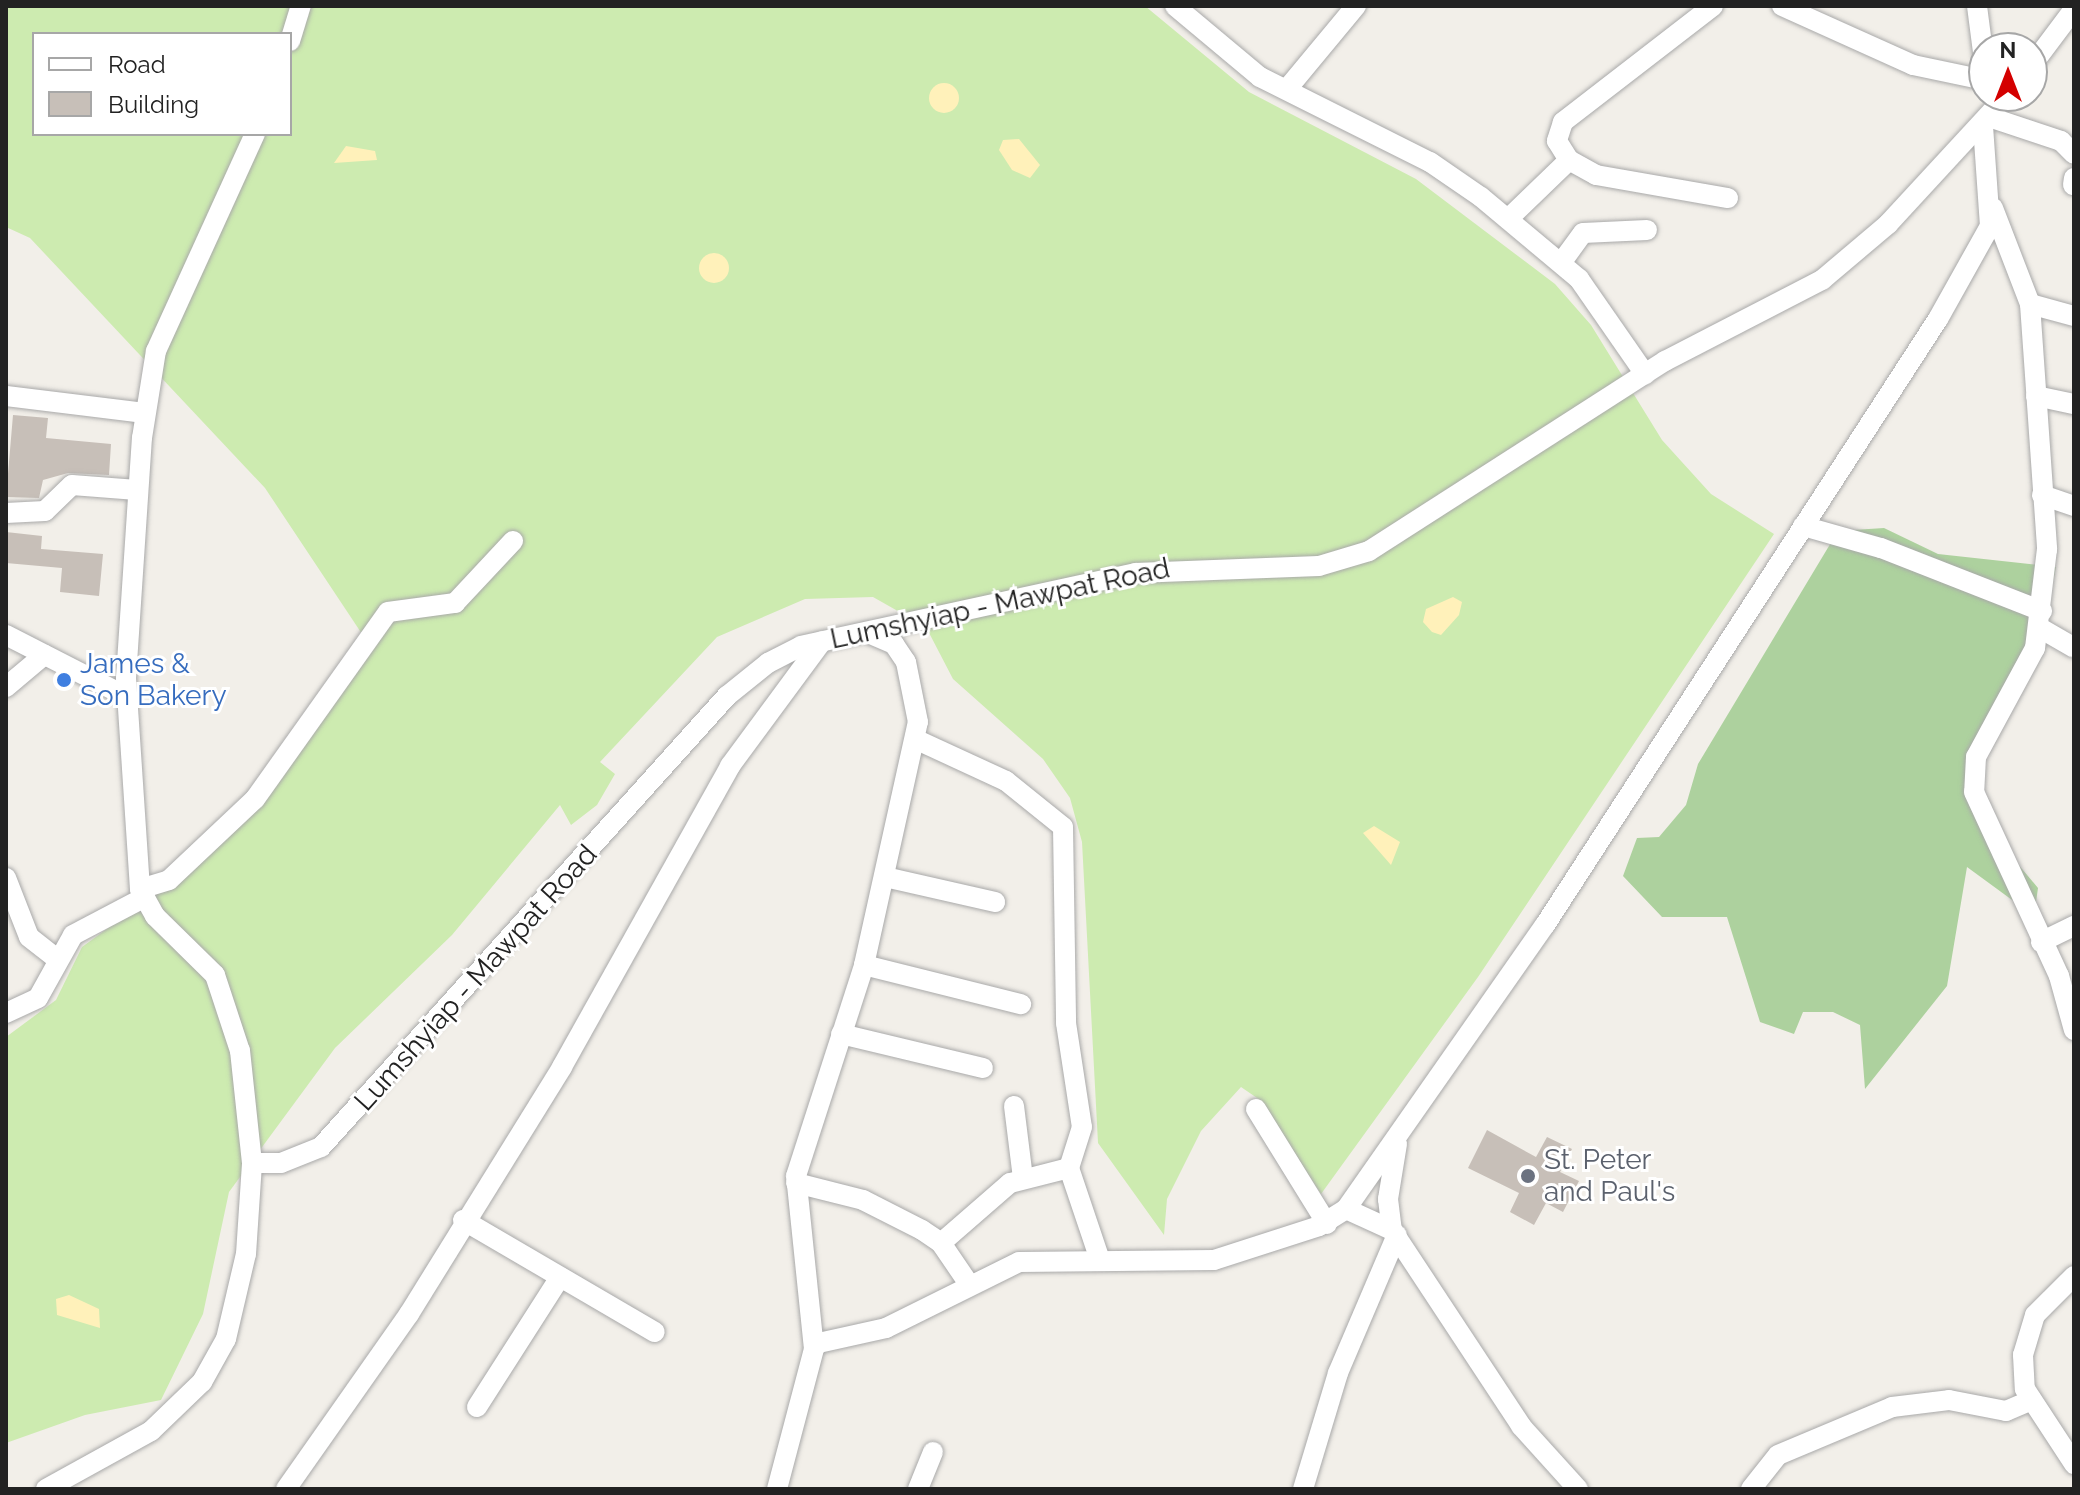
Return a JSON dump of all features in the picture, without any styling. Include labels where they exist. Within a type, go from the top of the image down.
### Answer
[{"type":"street","points":[[292,35],[301,6]]},
{"type":"street","points":[[1175,6],[1218,47],[1287,89],[1430,162],[1508,219],[1561,263],[1604,309],[1645,374]]},
{"type":"street","points":[[1287,89],[1356,6]]},
{"type":"street","points":[[1713,6],[1563,122],[1557,141],[1569,160],[1596,175],[1728,198]]},
{"type":"street","points":[[1782,6],[1913,65],[1968,77]]},
{"type":"street","points":[[1977,6],[1980,32]]},
{"type":"street","points":[[2048,44],[2074,9]]},
{"type":"street","name":"Lumshyiap - Mawpat Road","points":[[252,1163],[281,1163],[321,1147],[727,696],[787,651],[1159,569],[1299,568],[1350,559],[1645,374],[1822,280],[1990,112]]},
{"type":"street","points":[[1993,112],[1993,208],[2030,304],[2042,495],[2041,620],[1973,773],[1979,813],[2041,942],[2074,1030]]},
{"type":"street","points":[[1999,112],[2061,141],[2074,154]]},
{"type":"street","points":[[46,1489],[151,1431],[202,1382],[238,1300],[252,1163],[226,998],[215,975],[142,893],[127,697],[137,490],[145,413],[156,351],[254,136]]},
{"type":"street","points":[[1508,219],[1569,160]]},
{"type":"street","points":[[814,1344],[886,1328],[969,1284],[1019,1262],[1214,1260],[1327,1224],[1346,1209],[1545,925],[1938,319],[1993,208]]},
{"type":"street","points":[[1561,263],[1583,233],[1647,230]]},
{"type":"street","points":[[2030,304],[2074,316]]},
{"type":"street","points":[[6,396],[145,413]]},
{"type":"street","points":[[2036,396],[2074,404]]},
{"type":"street","points":[[6,513],[45,511],[72,485],[137,490]]},
{"type":"street","points":[[2042,495],[2074,506]]},
{"type":"street","points":[[1803,526],[1881,548],[2041,620],[2074,648]]},
{"type":"street","points":[[6,1013],[38,998],[73,935],[169,880],[255,799],[388,612],[455,603],[513,541]]},
{"type":"street","points":[[777,1489],[814,1344],[796,1183],[864,965],[915,739],[918,701],[906,662],[880,635],[862,634]]},
{"type":"street","points":[[6,635],[127,697]]},
{"type":"street","points":[[286,1489],[409,1314],[463,1220],[562,1067],[730,766],[822,641]]},
{"type":"street","points":[[6,687],[44,655]]},
{"type":"street","points":[[915,739],[1006,781],[1063,827],[1066,1023],[1082,1127],[1069,1168],[1100,1260]]},
{"type":"street","points":[[885,877],[995,902]]},
{"type":"street","points":[[6,878],[29,937],[58,960]]},
{"type":"street","points":[[2041,942],[2074,926]]},
{"type":"street","points":[[864,965],[1021,1004]]},
{"type":"street","points":[[841,1034],[983,1068]]},
{"type":"street","points":[[1014,1106],[1023,1178]]},
{"type":"street","points":[[1256,1109],[1327,1224]]},
{"type":"street","points":[[1398,1137],[1388,1199],[1394,1233],[1521,1426],[1575,1488]]},
{"type":"street","points":[[941,1243],[1023,1178],[1069,1168]]},
{"type":"street","points":[[796,1183],[863,1200],[941,1243],[969,1284]]},
{"type":"street","points":[[1346,1209],[1394,1233]]},
{"type":"street","points":[[463,1220],[655,1332]]},
{"type":"street","points":[[1303,1489],[1338,1373],[1394,1233]]},
{"type":"street","points":[[2074,1276],[2048,1298],[2027,1335],[2023,1372],[2032,1400],[2074,1464]]},
{"type":"street","points":[[477,1407],[560,1277]]},
{"type":"street","points":[[1751,1489],[1778,1455],[1892,1407],[1949,1400],[2006,1411],[2032,1400]]},
{"type":"street","points":[[918,1489],[933,1452]]},
{"type":"green space","points":[[6,6],[1145,6],[1249,92],[1416,179],[1555,284],[1591,325],[1662,440],[1711,494],[1774,534],[1478,977],[1321,1194],[1260,1100],[1241,1087],[1201,1131],[1167,1199],[1164,1235],[1098,1143],[1082,842],[1070,798],[1043,759],[953,679],[926,627],[873,597],[805,599],[717,637],[600,762],[615,774],[597,805],[571,825],[560,805],[452,935],[335,1048],[229,1192],[203,1314],[161,1400],[85,1415],[6,1443],[6,1037],[56,1000],[82,947],[196,864],[370,646],[265,488],[30,238],[6,227]]},
{"type":"green space","points":[[1884,528],[1938,554],[2056,567],[2050,597],[1983,754],[1983,800],[1996,838],[2038,888],[2034,916],[1967,867],[1947,986],[1865,1089],[1860,1025],[1833,1012],[1803,1012],[1794,1034],[1760,1022],[1727,917],[1662,917],[1623,876],[1637,838],[1659,837],[1686,805],[1698,764],[1838,531]]},
{"type":"sand","points":[[944,83],[954,88],[959,98],[954,108],[944,113],[934,108],[929,98],[934,88]]},
{"type":"sand","points":[[1019,139],[1040,165],[1030,178],[1012,170],[999,150],[1003,140]]},
{"type":"sand","points":[[346,146],[375,151],[377,160],[334,163]]},
{"type":"sand","points":[[714,253],[720,254],[728,262],[728,274],[720,282],[714,283],[708,282],[700,274],[699,268],[700,262],[708,254]]},
{"type":"sand","points":[[1453,597],[1462,602],[1459,615],[1441,635],[1432,632],[1423,622],[1426,609]]},
{"type":"sand","points":[[1374,826],[1400,842],[1391,865],[1363,833]]},
{"type":"sand","points":[[69,1295],[99,1309],[100,1328],[57,1315],[56,1299]]},
{"type":"building","points":[[13,415],[48,418],[46,438],[111,444],[109,475],[68,473],[43,480],[39,498],[6,497]]},
{"type":"building","points":[[6,532],[42,536],[41,549],[103,554],[99,596],[60,592],[62,568],[6,563]]},
{"type":"building","name":"St. Peter and Paul's","points":[[1487,1130],[1536,1157],[1547,1137],[1572,1149],[1560,1172],[1579,1181],[1563,1212],[1546,1203],[1534,1225],[1510,1212],[1519,1193],[1468,1168]]},
{"type":"place","name":"James & Son Bakery","points":[[64,680]]},
{"type":"place","name":"St. Peter and Paul's","points":[[1528,1176]]}]
